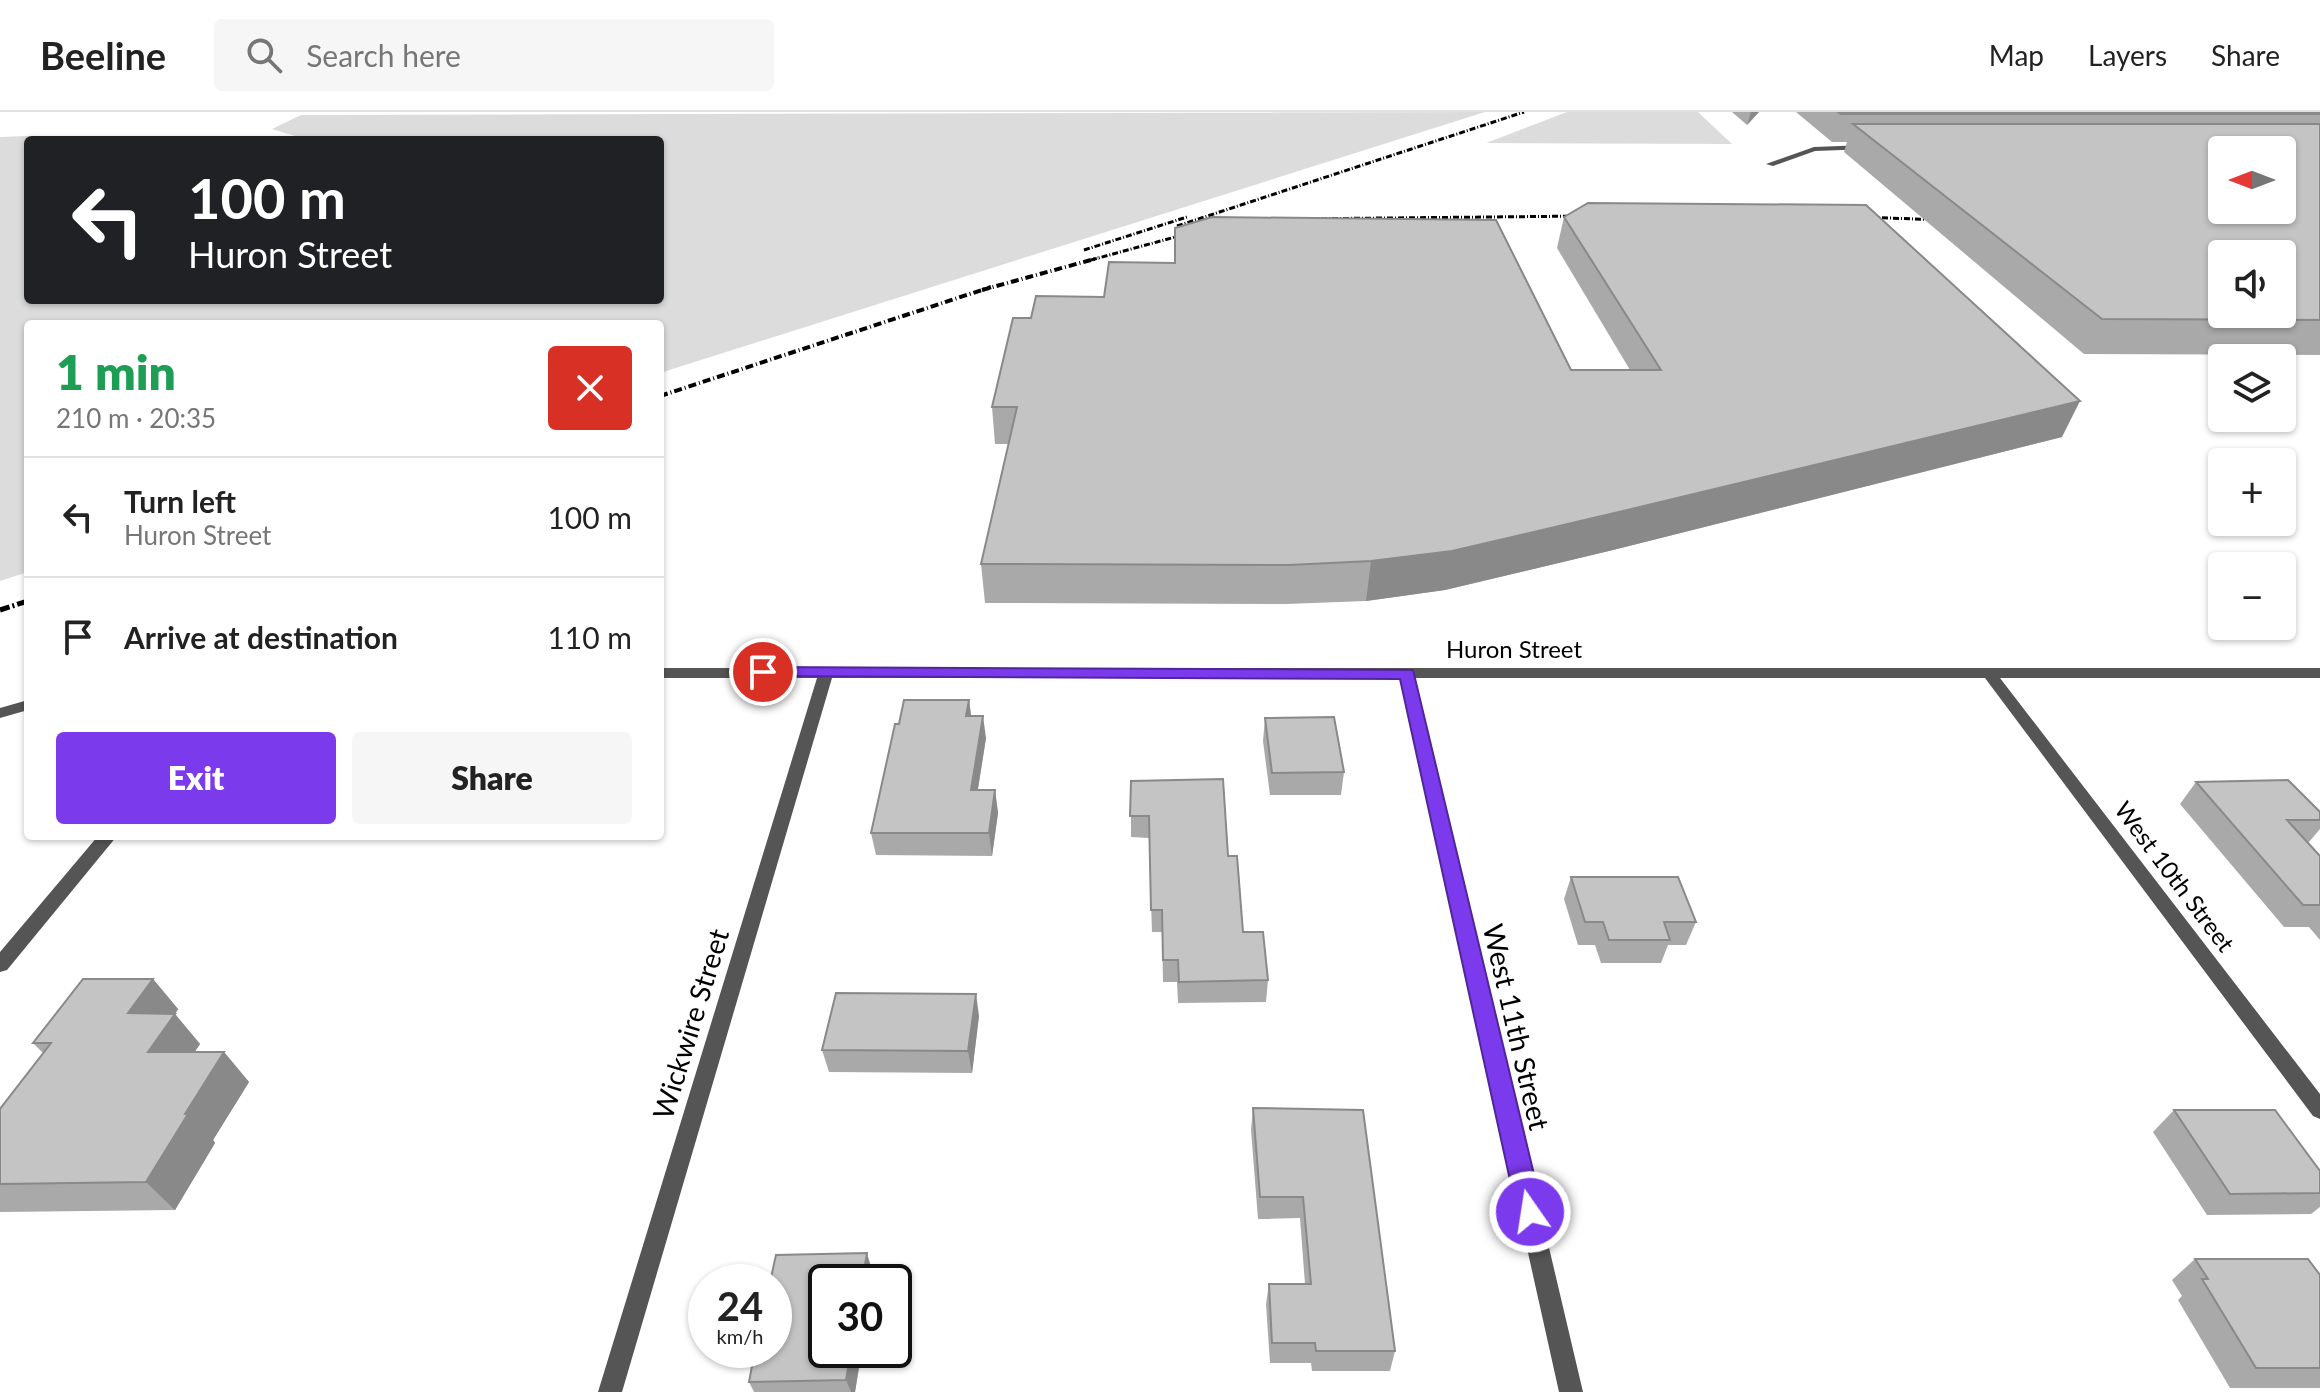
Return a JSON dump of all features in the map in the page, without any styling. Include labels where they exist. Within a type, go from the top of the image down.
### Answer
[{"type":"street","points":[[1770,164],[1814,149],[1877,147]]},
{"type":"street","name":"Wickwire Street","points":[[610,1392],[826,672]]},
{"type":"street","name":"Huron Street","points":[[664,673],[2320,673]]},
{"type":"street","name":"West 10th Street","points":[[1989,673],[2320,1110]]},
{"type":"street","name":"West 11th Street","points":[[1407,674],[1571,1392]]},
{"type":"street","points":[[0,713],[24,706]]},
{"type":"street","points":[[0,965],[105,840]]},
{"type":"shaded area","points":[[1485,112],[664,372],[664,320],[24,320],[24,573],[0,581],[0,137],[24,136],[24,304],[664,304],[664,136],[295,136],[272,129],[301,115]]},
{"type":"shaded area","points":[[1567,112],[1698,112],[1732,144],[1486,143]]},
{"type":"building","points":[[1838,112],[2320,112],[2320,114],[1841,114]]},
{"type":"building","points":[[1853,124],[2320,124],[2320,320],[2296,320],[2296,240],[2208,240],[2208,319],[2102,319]]},
{"type":"building","points":[[1588,203],[1866,205],[2080,401],[1452,551],[1371,561],[1289,565],[981,564],[1017,407],[992,407],[1013,318],[1031,318],[1036,296],[1104,297],[1109,262],[1175,263],[1175,228],[1212,217],[1496,220],[1571,370],[1661,370],[1564,217]]},
{"type":"building","points":[[904,700],[969,700],[966,716],[983,716],[971,790],[995,790],[989,833],[871,833],[895,724],[899,724]]},
{"type":"building","points":[[1334,717],[1344,772],[1272,773],[1265,718]]},
{"type":"building","points":[[1223,779],[1228,856],[1237,856],[1243,932],[1263,932],[1268,980],[1179,982],[1178,960],[1163,960],[1162,910],[1151,910],[1149,816],[1130,816],[1131,781]]},
{"type":"building","points":[[2288,780],[2320,812],[2320,820],[2287,820],[2320,856],[2320,905],[2303,905],[2196,782]]},
{"type":"building","points":[[1571,877],[1678,877],[1696,922],[1664,922],[1670,940],[1609,940],[1603,922],[1585,922]]},
{"type":"building","points":[[83,979],[153,979],[128,1013],[175,1014],[148,1052],[224,1052],[146,1182],[0,1184],[0,1109],[51,1043],[33,1043]]},
{"type":"building","points":[[836,993],[976,994],[968,1051],[822,1050]]},
{"type":"building","points":[[1253,1108],[1363,1110],[1395,1351],[1316,1351],[1315,1343],[1272,1343],[1269,1284],[1311,1284],[1303,1197],[1260,1197]]},
{"type":"building","points":[[2174,1110],[2275,1110],[2320,1171],[2320,1193],[2230,1194]]},
{"type":"building","points":[[867,1253],[865,1264],[808,1264],[808,1368],[848,1368],[846,1380],[749,1382],[752,1368],[792,1368],[792,1264],[774,1264],[776,1255]]},
{"type":"building","points":[[2195,1259],[2308,1259],[2320,1275],[2320,1368],[2256,1368],[2202,1279],[2208,1279]]},
{"type":"railway","points":[[1177,226],[1524,112]]},
{"type":"railway","points":[[1288,219],[1588,216]]},
{"type":"railway","points":[[1084,250],[1187,217]]},
{"type":"railway","points":[[1860,217],[1944,220]]},
{"type":"railway","points":[[1091,260],[1197,231]]},
{"type":"railway","points":[[982,290],[1098,258]]},
{"type":"railway","points":[[664,395],[991,287]]},
{"type":"railway","points":[[0,610],[24,602]]},
{"type":"route","points":[[763,672],[1407,674],[1530,1212]]}]
